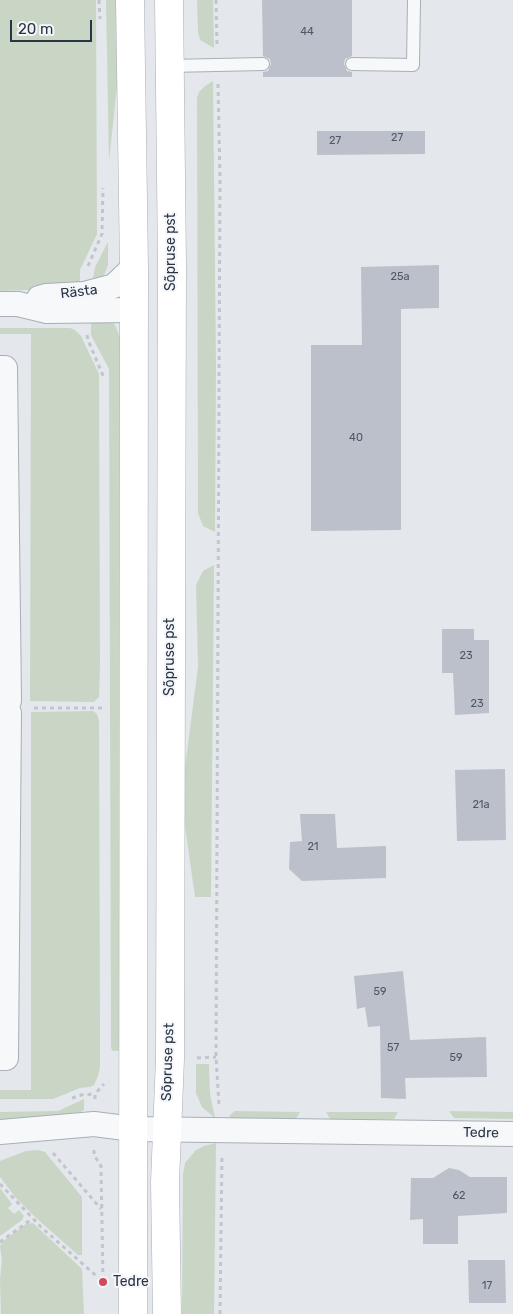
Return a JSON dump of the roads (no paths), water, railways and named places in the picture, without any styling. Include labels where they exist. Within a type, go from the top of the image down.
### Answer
[{"type":"main road","points":[[130,0],[134,267],[133,1314]]},
{"type":"main road","name":"Sõpruse pst","points":[[167,1314],[165,1182],[170,1059],[169,765],[172,266],[169,0]]},
{"type":"street","name":"Rästa","points":[[9,304],[46,296],[84,294],[114,286],[134,267]]},
{"type":"street","name":"Rästa","points":[[9,304],[47,311],[134,310]]},
{"type":"street","points":[[0,368],[5,368],[16,707],[6,1058],[0,1058]]},
{"type":"street","name":"Tedre","points":[[0,1132],[94,1124],[133,1129],[166,1130],[513,1134]]},
{"type":"lane","points":[[352,64],[413,65],[414,0]]},
{"type":"lane","points":[[169,66],[263,64]]},
{"type":"place","name":"Tedre","points":[[103,1282]]}]
